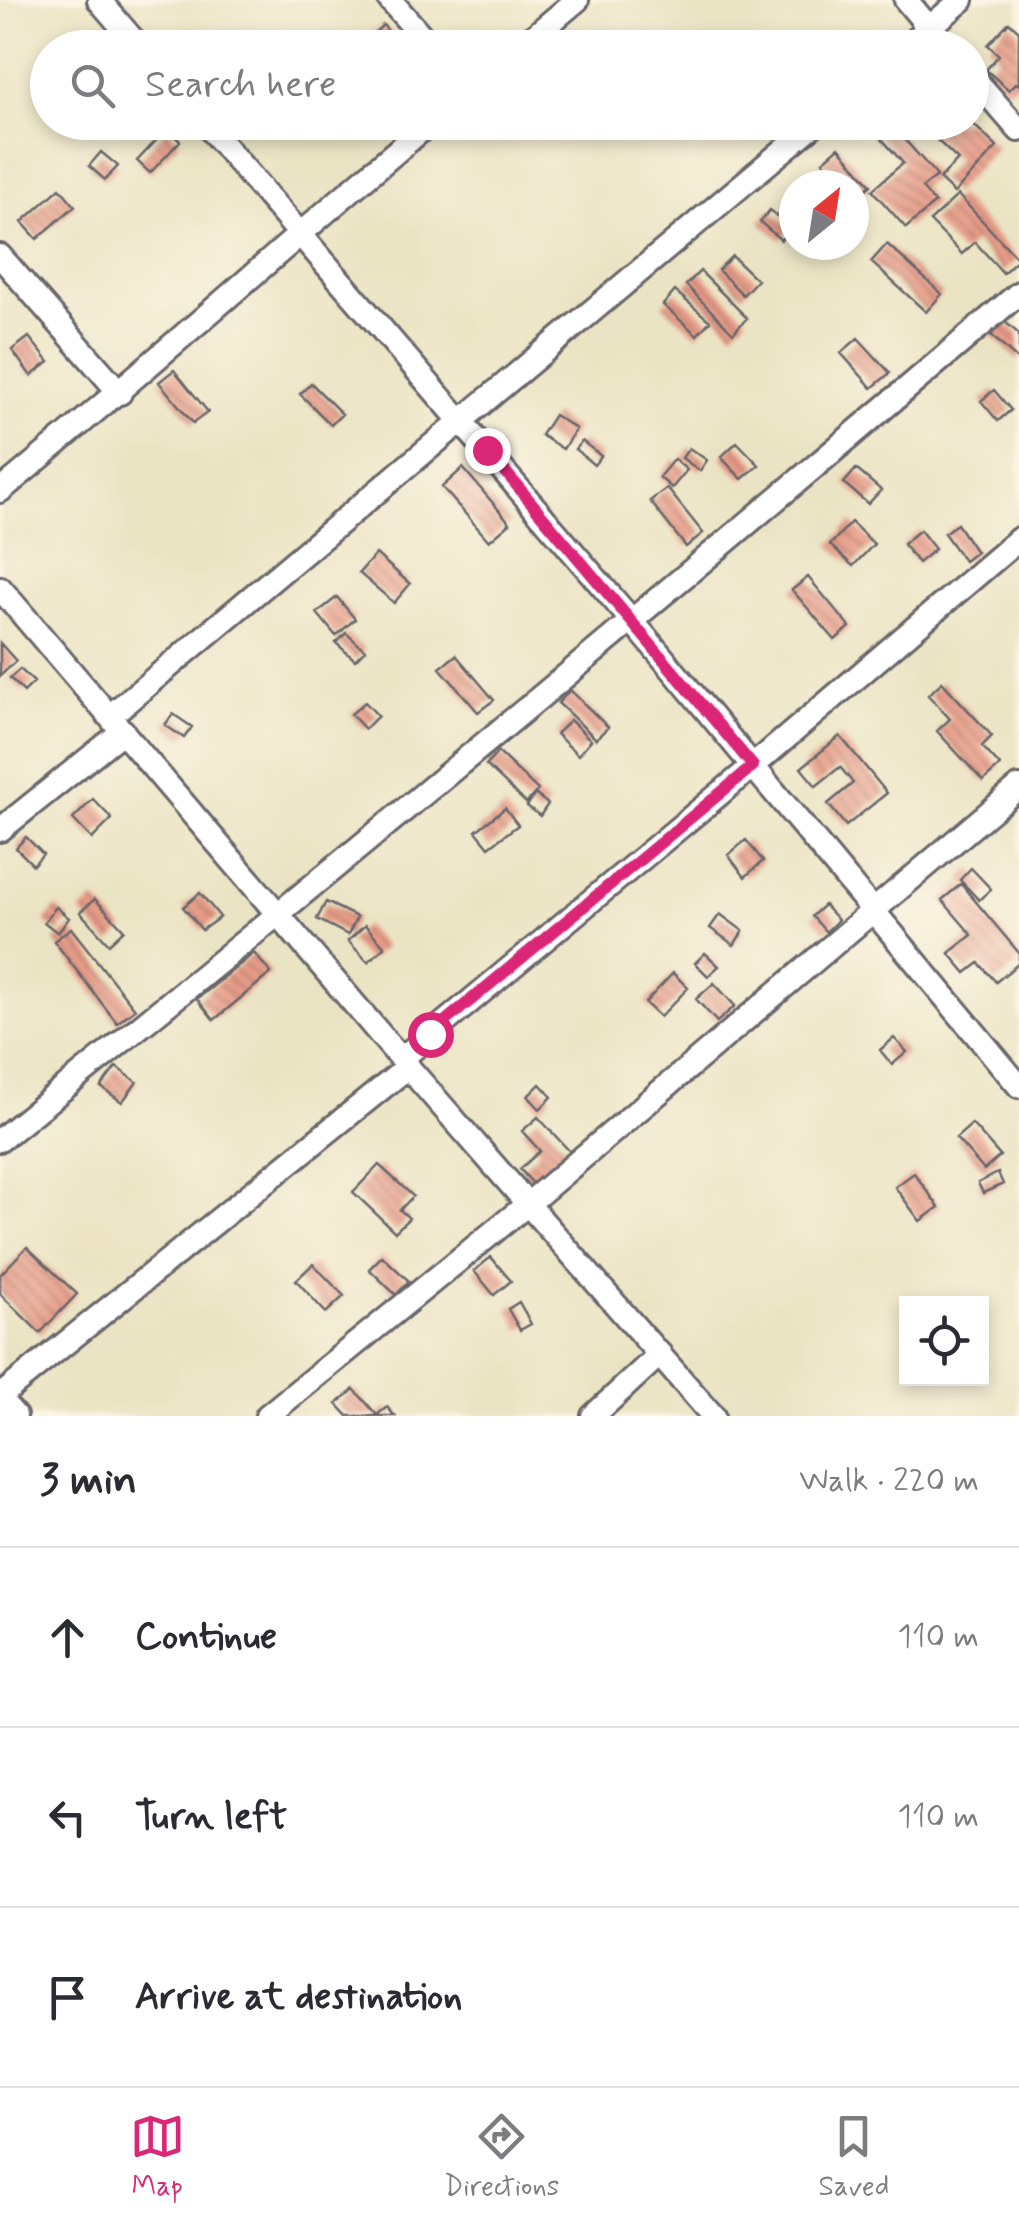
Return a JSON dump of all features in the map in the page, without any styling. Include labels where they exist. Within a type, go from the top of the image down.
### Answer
[{"type":"street","points":[[99,0],[125,30]]},
{"type":"street","points":[[390,0],[416,30]]},
{"type":"street","points":[[541,30],[577,0]]},
{"type":"street","points":[[906,0],[929,28]]},
{"type":"street","points":[[927,30],[962,0]]},
{"type":"street","points":[[989,96],[1019,130]]},
{"type":"street","points":[[219,140],[1014,1070]]},
{"type":"street","points":[[0,491],[120,393],[410,140]]},
{"type":"street","points":[[0,830],[463,421],[795,140]]},
{"type":"street","points":[[0,256],[120,393]]},
{"type":"street","points":[[0,1140],[281,914],[633,622],[1019,293]]},
{"type":"street","points":[[15,1416],[0,1398],[405,1063],[1019,539]]},
{"type":"street","points":[[0,588],[405,1063],[713,1416]]},
{"type":"street","points":[[267,1416],[529,1203],[1019,787]]},
{"type":"street","points":[[593,1416],[660,1354]]},
{"type":"building","points":[[1009,22],[1019,31],[1019,85],[1016,83],[1009,90],[989,73],[999,55],[989,44]]},
{"type":"building","points":[[989,139],[997,147],[954,193],[939,179],[958,160],[937,140]]},
{"type":"building","points":[[157,140],[180,141],[150,173],[137,161]]},
{"type":"building","points":[[883,140],[905,140],[937,176],[922,188],[935,203],[906,228],[872,190],[903,163]]},
{"type":"building","points":[[839,147],[858,170],[830,170],[823,161]]},
{"type":"building","points":[[101,152],[118,166],[105,180],[89,166]]},
{"type":"building","points":[[60,188],[75,206],[37,239],[22,222]]},
{"type":"building","points":[[958,195],[1018,259],[1003,273],[975,242],[962,254],[930,221]]},
{"type":"building","points":[[770,210],[779,217],[779,238],[760,222]]},
{"type":"building","points":[[887,244],[942,294],[926,312],[871,262]]},
{"type":"building","points":[[732,256],[757,280],[743,295],[718,270]]},
{"type":"building","points":[[700,271],[747,318],[733,333],[686,285]]},
{"type":"building","points":[[675,291],[710,321],[697,335],[663,305]]},
{"type":"building","points":[[1004,321],[1019,334],[1019,361],[991,335]]},
{"type":"building","points":[[29,337],[49,362],[31,376],[12,350]]},
{"type":"building","points":[[858,338],[890,373],[872,388],[841,353]]},
{"type":"building","points":[[174,370],[208,412],[193,423],[159,382]]},
{"type":"building","points":[[311,383],[342,414],[331,425],[300,394]]},
{"type":"building","points":[[994,390],[1011,410],[998,421],[981,401]]},
{"type":"building","points":[[554,415],[576,429],[563,449],[541,435]]},
{"type":"building","points":[[582,441],[601,456],[594,465],[575,449]]},
{"type":"building","points":[[737,442],[759,465],[742,479],[721,457]]},
{"type":"building","points":[[689,448],[707,460],[700,471],[682,458]]},
{"type":"building","points":[[674,459],[687,470],[672,488],[659,477]]},
{"type":"building","points":[[463,468],[510,523],[489,541],[442,487]]},
{"type":"building","points":[[856,469],[881,490],[868,504],[844,483]]},
{"type":"building","points":[[667,488],[703,533],[686,547],[650,501]]},
{"type":"building","points":[[851,522],[874,544],[853,566],[830,545]]},
{"type":"building","points":[[957,524],[976,552],[964,561],[944,533]]},
{"type":"building","points":[[920,530],[935,549],[918,563],[903,544]]},
{"type":"building","points":[[376,554],[410,584],[394,603],[359,573]]},
{"type":"building","points":[[808,577],[850,627],[835,640],[792,590]]},
{"type":"building","points":[[337,597],[355,619],[336,636],[317,613]]},
{"type":"building","points":[[346,633],[365,650],[355,660],[336,643]]},
{"type":"building","points":[[0,643],[16,661],[0,676]]},
{"type":"building","points":[[456,655],[494,700],[478,712],[440,668]]},
{"type":"building","points":[[20,669],[34,682],[24,692],[10,678]]},
{"type":"building","points":[[942,682],[992,736],[982,746],[1000,766],[983,781],[937,731],[950,719],[928,695]]},
{"type":"building","points":[[570,690],[608,727],[596,739],[558,703]]},
{"type":"building","points":[[365,702],[378,716],[365,729],[351,714]]},
{"type":"building","points":[[173,714],[192,727],[184,738],[165,725]]},
{"type":"building","points":[[570,720],[591,740],[578,755],[556,734]]},
{"type":"building","points":[[840,736],[887,793],[846,826],[828,804],[853,783],[840,767],[816,786],[801,768]]},
{"type":"building","points":[[498,752],[538,790],[526,803],[486,765]]},
{"type":"building","points":[[535,794],[548,804],[540,816],[527,806]]},
{"type":"building","points":[[93,799],[112,819],[92,839],[73,819]]},
{"type":"building","points":[[505,808],[518,825],[489,847],[476,831]]},
{"type":"building","points":[[26,837],[43,854],[33,865],[16,848]]},
{"type":"building","points":[[746,840],[763,861],[745,877],[728,855]]},
{"type":"building","points":[[971,868],[991,889],[979,900],[960,880]]},
{"type":"building","points":[[961,884],[1019,953],[1019,963],[996,982],[979,963],[966,973],[949,953],[972,935],[942,900]]},
{"type":"building","points":[[200,893],[220,917],[202,930],[183,907]]},
{"type":"building","points":[[95,899],[124,930],[109,944],[80,912]]},
{"type":"building","points":[[326,902],[357,917],[348,935],[317,919]]},
{"type":"building","points":[[824,905],[838,920],[826,932],[812,916]]},
{"type":"building","points":[[56,907],[69,918],[58,933],[44,922]]},
{"type":"building","points":[[720,914],[743,931],[734,945],[710,928]]},
{"type":"building","points":[[365,925],[385,947],[368,962],[348,941]]},
{"type":"building","points":[[71,928],[135,1009],[117,1023],[54,941]]},
{"type":"building","points":[[254,953],[271,973],[214,1020],[197,999]]},
{"type":"building","points":[[705,953],[719,966],[708,976],[695,963]]},
{"type":"building","points":[[673,973],[688,988],[660,1017],[645,1003]]},
{"type":"building","points":[[714,983],[735,1006],[717,1022],[696,999]]},
{"type":"building","points":[[894,1038],[907,1052],[892,1065],[880,1050]]},
{"type":"building","points":[[116,1067],[137,1082],[122,1102],[101,1087]]},
{"type":"building","points":[[540,1084],[552,1097],[540,1109],[528,1096]]},
{"type":"building","points":[[538,1117],[572,1154],[536,1187],[520,1169],[540,1151],[522,1131]]},
{"type":"building","points":[[972,1124],[1000,1156],[984,1170],[956,1138]]},
{"type":"building","points":[[379,1165],[413,1196],[400,1210],[409,1218],[395,1232],[353,1192]]},
{"type":"building","points":[[914,1173],[939,1207],[920,1221],[895,1187]]},
{"type":"building","points":[[998,1173],[1003,1184],[983,1193],[978,1183]]},
{"type":"building","points":[[27,1247],[77,1294],[40,1333],[0,1294],[0,1275]]},
{"type":"building","points":[[382,1256],[409,1281],[396,1295],[369,1269]]},
{"type":"building","points":[[491,1257],[511,1281],[494,1295],[474,1271]]},
{"type":"building","points":[[313,1264],[344,1296],[326,1313],[296,1280]]},
{"type":"building","points":[[519,1302],[531,1324],[520,1330],[508,1309]]},
{"type":"building","points":[[354,1389],[377,1415],[387,1407],[395,1416],[348,1416],[337,1404]]},
{"type":"route","points":[[430,1034],[753,766],[487,450]]}]
